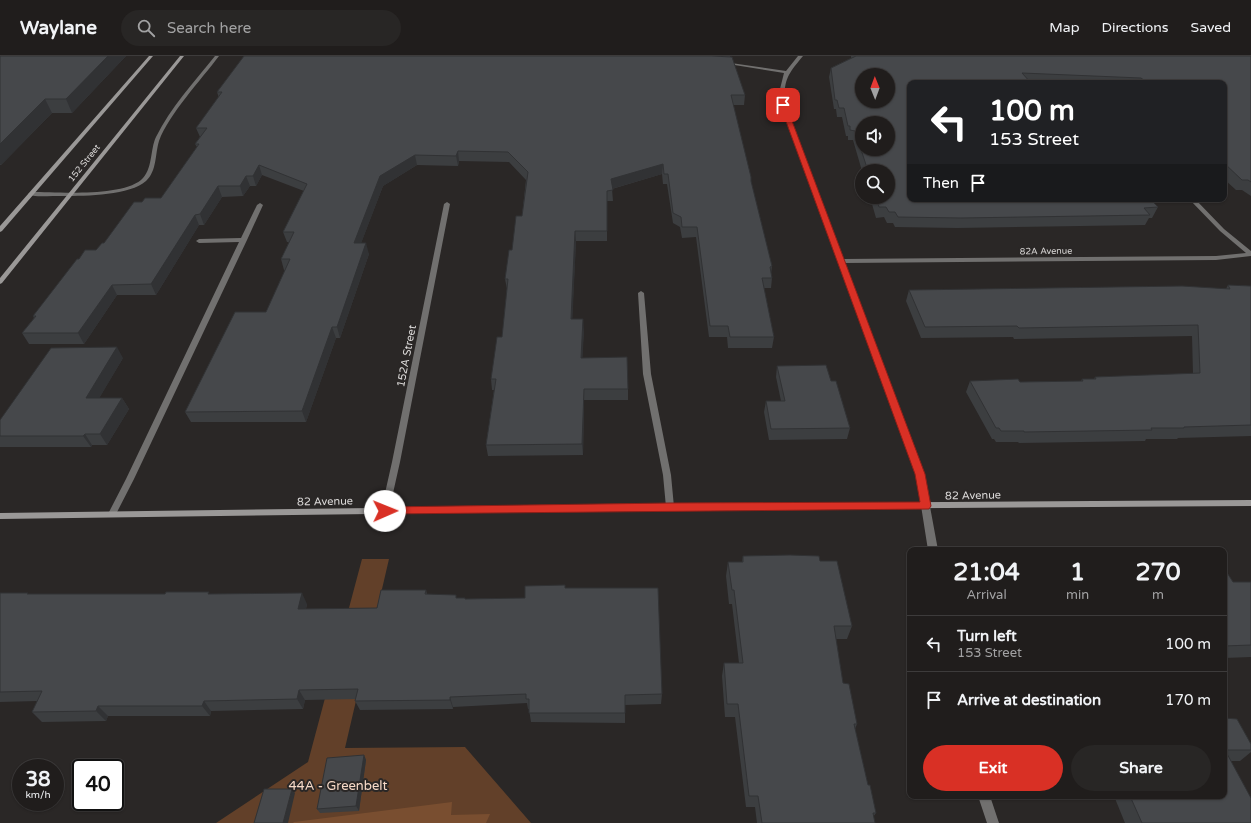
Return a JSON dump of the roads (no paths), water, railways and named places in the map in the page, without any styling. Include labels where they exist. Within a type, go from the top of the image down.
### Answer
[{"type":"main road","name":"152 Street","points":[[0,230],[152,56]]},
{"type":"main road","name":"152 Street","points":[[0,282],[182,56]]},
{"type":"main road","name":"82 Avenue","points":[[0,516],[670,507],[1251,503]]},
{"type":"street","points":[[31,194],[98,193],[120,190],[138,184],[145,179],[149,172],[157,140],[165,126],[217,56]]},
{"type":"street","points":[[802,56],[786,72],[782,89],[783,105],[920,474],[933,547]]},
{"type":"street","points":[[719,63],[786,72]]},
{"type":"street","points":[[1195,202],[1222,230],[1251,254]]},
{"type":"street","name":"152A Street","points":[[385,511],[447,204]]},
{"type":"street","points":[[112,514],[134,472],[260,205]]},
{"type":"street","points":[[199,241],[244,240]]},
{"type":"street","name":"82A Avenue","points":[[840,261],[1216,258],[1251,254]]},
{"type":"street","points":[[641,293],[647,374],[667,475],[670,507]]},
{"type":"street","points":[[985,799],[992,823]]},
{"type":"park label","name":"44A - Greenbelt","points":[[338,785]]}]
